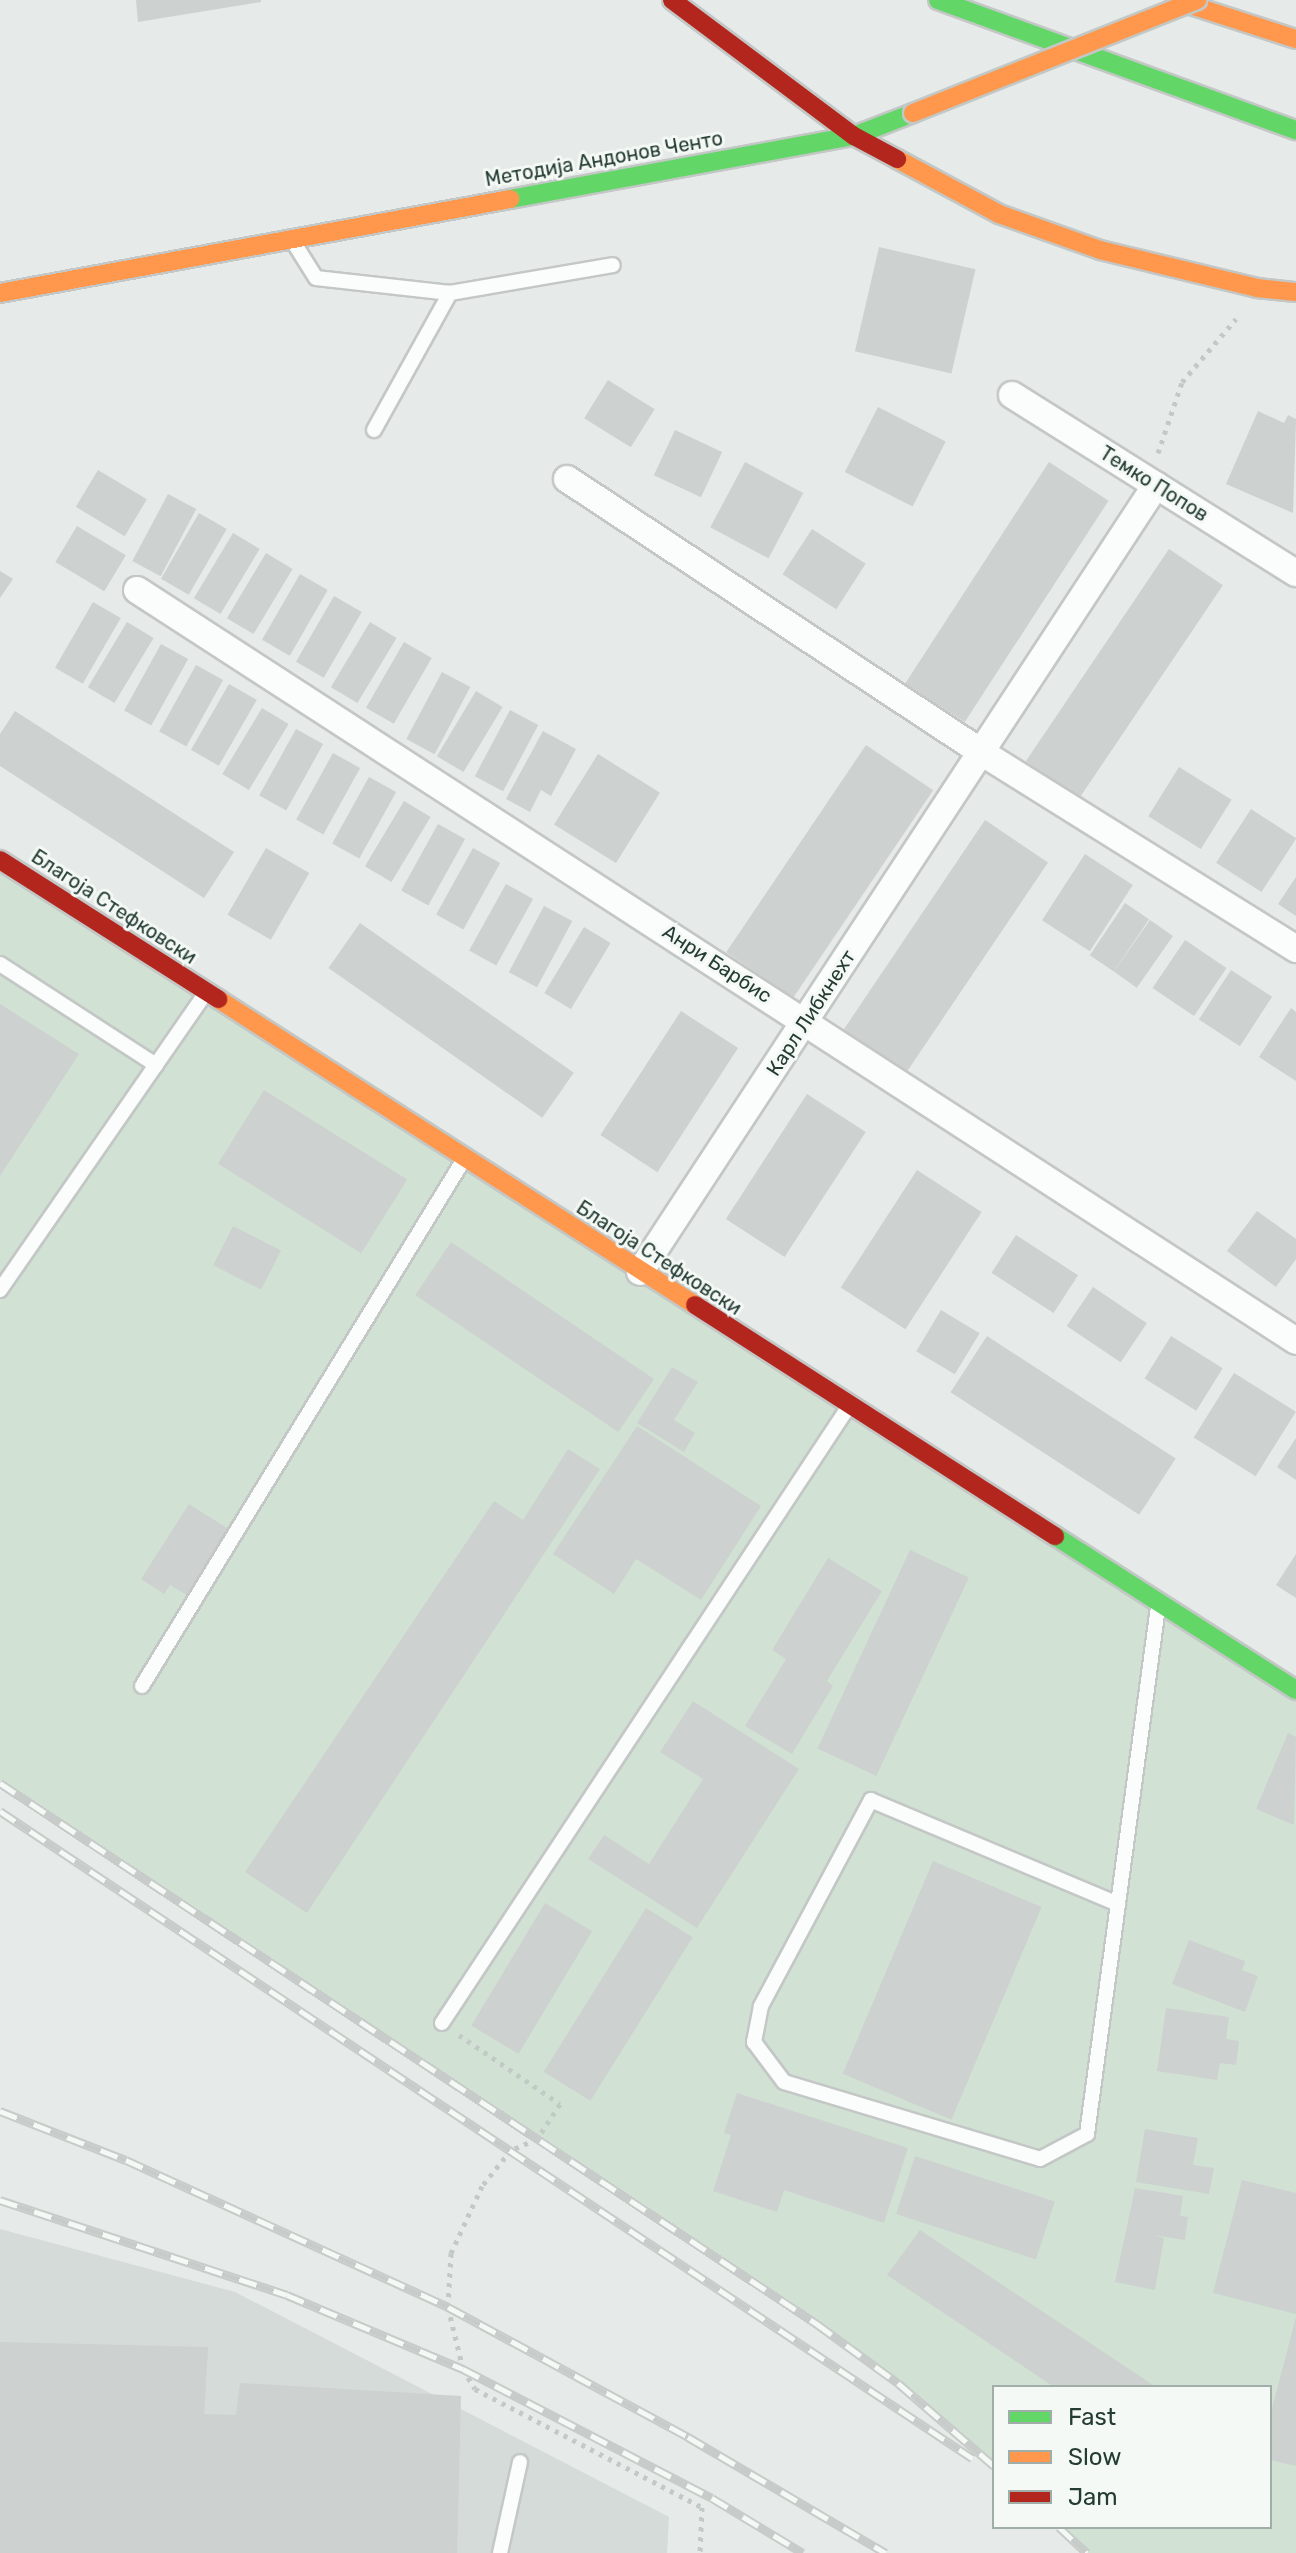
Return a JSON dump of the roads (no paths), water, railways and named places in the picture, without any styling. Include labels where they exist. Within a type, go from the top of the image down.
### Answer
[{"type":"main road","points":[[672,0],[854,136],[999,214],[1100,250],[1257,288],[1296,292]]},
{"type":"main road","points":[[938,0],[1296,130]]},
{"type":"main road","points":[[1175,0],[1296,39]]},
{"type":"main road","name":"Методија Андонов Ченто","points":[[0,293],[854,136],[1197,0]]},
{"type":"main road","name":"Благоја Стефковски","points":[[0,860],[1296,1690]]},
{"type":"street","name":"Темко Попов","points":[[1012,395],[1296,573]]},
{"type":"street","points":[[567,479],[981,752],[1296,949]]},
{"type":"street","name":"Карл Либкнехт","points":[[640,1272],[1156,485]]},
{"type":"street","name":"Анри Барбис","points":[[137,590],[1296,1341]]},
{"type":"lane","points":[[292,239],[316,278],[450,293],[613,265]]},
{"type":"lane","points":[[374,430],[450,293]]},
{"type":"lane","points":[[0,964],[156,1065]]},
{"type":"lane","points":[[0,1290],[207,992]]},
{"type":"lane","points":[[142,1686],[464,1159]]},
{"type":"lane","points":[[442,2023],[849,1406]]},
{"type":"lane","points":[[1118,1904],[871,1800],[761,2006],[754,2042],[784,2082],[1040,2159],[1087,2134],[1118,1904],[1158,1602]]},
{"type":"lane","points":[[500,2553],[520,2462]]},
{"type":"railway","points":[[0,1783],[817,2324],[898,2383],[992,2464]]},
{"type":"railway","points":[[0,1811],[972,2458]]},
{"type":"railway","points":[[0,2111],[126,2160],[448,2307],[688,2437],[886,2553]]},
{"type":"railway","points":[[0,2200],[287,2295],[463,2369],[712,2498],[803,2553]]},
{"type":"railway","points":[[1061,2529],[1087,2553]]}]
